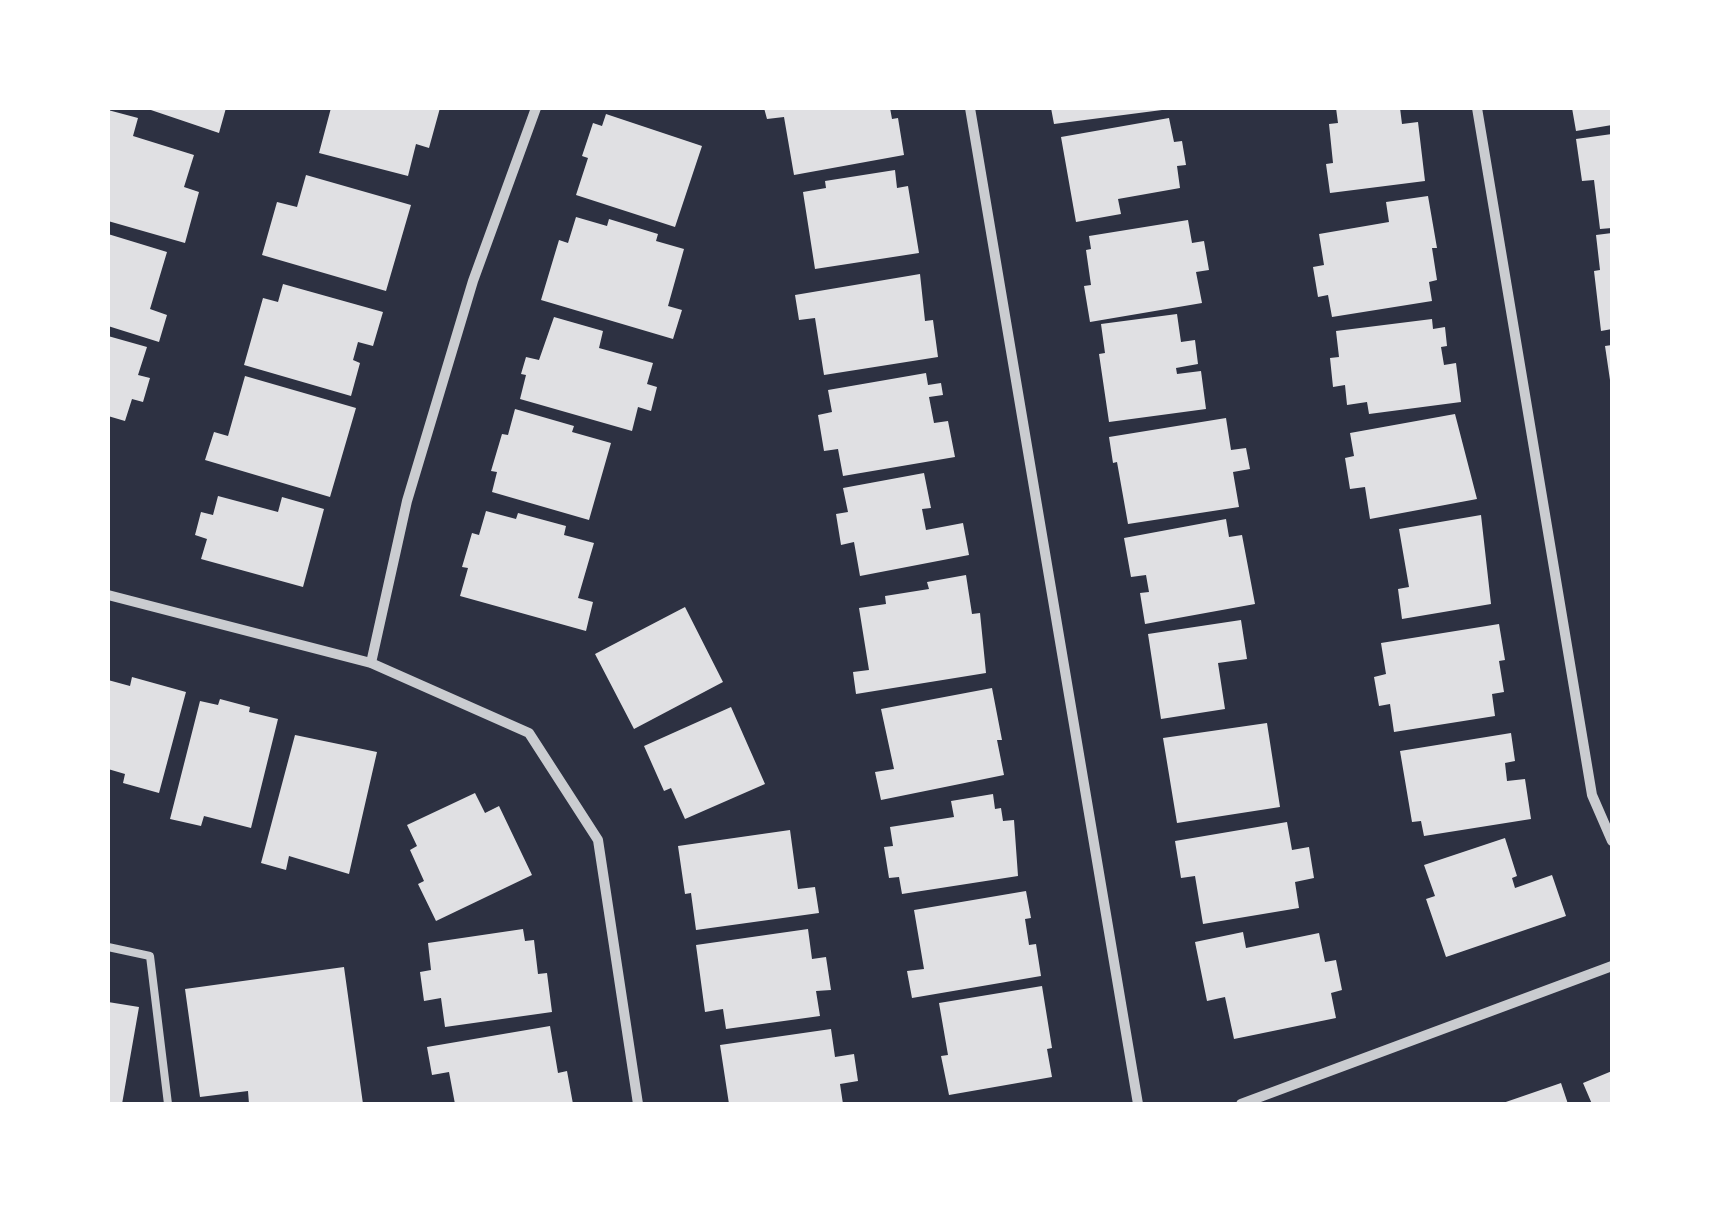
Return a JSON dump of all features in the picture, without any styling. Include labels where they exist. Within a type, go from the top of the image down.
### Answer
[{"type":"street","points":[[372,663],[407,500],[473,281],[536,108]]},
{"type":"street","points":[[970,108],[1138,1104]]},
{"type":"street","points":[[1477,108],[1592,795],[1612,841]]},
{"type":"street","points":[[108,596],[372,663],[529,733],[598,840],[638,1104]]},
{"type":"street","points":[[1241,1104],[1612,966]]},
{"type":"lane","points":[[108,947],[150,956],[168,1104]]},
{"type":"building","points":[[145,108],[226,108],[219,133]]},
{"type":"building","points":[[331,108],[440,108],[429,148],[416,144],[408,176],[319,153]]},
{"type":"building","points":[[764,108],[890,108],[892,119],[898,118],[904,155],[794,175],[784,117],[767,119]]},
{"type":"building","points":[[1051,108],[1162,108],[1162,110],[1054,124]]},
{"type":"building","points":[[1336,108],[1400,108],[1402,124],[1418,122],[1425,181],[1330,193],[1326,164],[1333,163],[1329,124],[1338,123]]},
{"type":"building","points":[[1572,108],[1612,108],[1612,125],[1576,131]]},
{"type":"building","points":[[108,110],[138,118],[133,136],[194,155],[184,187],[199,192],[185,243],[108,221]]},
{"type":"building","points":[[606,114],[702,146],[675,227],[576,195],[588,158],[582,156],[593,123],[602,126]]},
{"type":"building","points":[[1169,118],[1174,142],[1182,141],[1186,165],[1177,166],[1180,188],[1118,199],[1121,214],[1076,222],[1061,137]]},
{"type":"building","points":[[1612,134],[1612,228],[1600,229],[1594,180],[1582,181],[1576,139]]},
{"type":"building","points":[[895,170],[897,188],[908,186],[919,253],[815,269],[803,192],[826,188],[825,181]]},
{"type":"building","points":[[306,175],[411,205],[386,291],[262,255],[277,202],[297,207]]},
{"type":"building","points":[[1428,196],[1437,248],[1432,248],[1437,280],[1429,282],[1432,301],[1332,317],[1328,295],[1318,297],[1313,267],[1324,265],[1319,234],[1389,222],[1386,202]]},
{"type":"building","points":[[576,217],[607,226],[609,219],[658,234],[656,241],[684,249],[668,306],[682,310],[673,339],[541,300],[559,240],[568,243]]},
{"type":"building","points":[[1188,220],[1192,243],[1204,241],[1209,270],[1196,272],[1202,303],[1090,322],[1084,286],[1091,285],[1086,250],[1091,249],[1089,236]]},
{"type":"building","points":[[1612,233],[1612,329],[1601,331],[1594,271],[1600,270],[1596,235]]},
{"type":"building","points":[[108,234],[167,252],[150,309],[167,315],[159,342],[108,326]]},
{"type":"building","points":[[920,274],[925,321],[933,320],[938,357],[824,375],[815,318],[799,320],[795,295]]},
{"type":"building","points":[[283,284],[383,312],[373,346],[358,342],[353,360],[360,363],[351,396],[244,365],[263,298],[278,302]]},
{"type":"building","points":[[1177,314],[1181,342],[1195,340],[1198,364],[1176,368],[1177,374],[1201,371],[1206,409],[1109,422],[1099,354],[1105,353],[1101,324]]},
{"type":"building","points":[[554,317],[603,331],[599,348],[653,363],[647,384],[657,387],[651,411],[638,407],[632,431],[520,399],[526,357],[539,360]]},
{"type":"building","points":[[1432,319],[1433,329],[1445,327],[1447,346],[1441,347],[1444,365],[1456,363],[1461,402],[1369,414],[1367,402],[1347,405],[1345,385],[1333,387],[1330,358],[1339,357],[1336,331]]},
{"type":"building","points":[[108,336],[147,347],[138,375],[150,378],[143,402],[132,399],[125,421],[108,416]]},
{"type":"building","points":[[1612,345],[1612,380],[1610,380],[1605,346]]},
{"type":"building","points":[[926,373],[928,385],[941,383],[943,395],[929,397],[934,423],[948,421],[955,457],[843,476],[838,449],[824,451],[818,415],[832,412],[828,390]]},
{"type":"building","points":[[245,376],[356,408],[330,497],[205,460],[214,432],[228,436]]},
{"type":"building","points":[[515,409],[574,426],[572,432],[611,443],[589,520],[492,492],[497,472],[491,471],[502,434],[508,435]]},
{"type":"building","points":[[1455,414],[1477,499],[1370,519],[1365,487],[1350,489],[1345,458],[1354,456],[1350,433]]},
{"type":"building","points":[[1226,418],[1231,450],[1246,448],[1250,469],[1233,472],[1239,507],[1128,524],[1109,437]]},
{"type":"building","points":[[924,473],[931,508],[922,509],[926,530],[963,523],[969,555],[860,576],[854,542],[841,545],[836,514],[848,512],[843,488]]},
{"type":"building","points":[[218,496],[278,512],[282,497],[324,509],[303,587],[201,559],[207,539],[195,535],[201,512],[213,515]]},
{"type":"building","points":[[486,511],[516,519],[518,513],[566,526],[564,535],[594,543],[578,598],[593,602],[586,631],[460,596],[468,568],[462,567],[472,533],[479,535]]},
{"type":"building","points":[[1481,515],[1491,604],[1402,619],[1398,589],[1409,587],[1399,529]]},
{"type":"building","points":[[1226,519],[1229,537],[1242,535],[1255,604],[1145,624],[1140,593],[1149,592],[1146,575],[1131,577],[1124,538]]},
{"type":"building","points":[[966,575],[972,614],[980,613],[986,673],[856,694],[853,672],[869,670],[859,608],[886,604],[885,596],[929,589],[927,582]]},
{"type":"building","points":[[685,607],[723,682],[634,729],[595,654]]},
{"type":"building","points":[[1241,620],[1247,659],[1218,663],[1225,709],[1161,719],[1148,634]]},
{"type":"building","points":[[1499,624],[1505,660],[1499,661],[1504,692],[1492,694],[1495,716],[1394,732],[1390,704],[1379,706],[1374,677],[1386,674],[1381,643]]},
{"type":"building","points":[[132,677],[186,692],[159,793],[123,783],[125,774],[108,769],[108,680],[130,686]]},
{"type":"building","points":[[992,688],[1004,775],[881,800],[875,772],[894,769],[881,709]]},
{"type":"building","points":[[220,699],[278,719],[251,828],[204,816],[201,826],[170,819],[200,701],[218,705]]},
{"type":"building","points":[[731,707],[765,784],[685,819],[671,788],[664,791],[644,746]]},
{"type":"building","points":[[1267,723],[1280,807],[1177,823],[1163,738]]},
{"type":"building","points":[[1511,733],[1515,761],[1505,763],[1507,781],[1525,779],[1531,819],[1424,836],[1421,821],[1412,822],[1400,751]]},
{"type":"building","points":[[295,735],[377,752],[349,874],[289,856],[286,870],[261,863]]},
{"type":"building","points":[[475,793],[485,813],[499,806],[532,875],[436,921],[418,884],[424,881],[410,850],[417,846],[407,825]]},
{"type":"building","points":[[993,794],[995,809],[1001,808],[1003,821],[1014,820],[1018,876],[902,894],[899,877],[889,878],[884,847],[893,846],[890,827],[954,817],[951,801]]},
{"type":"building","points":[[1287,822],[1292,850],[1309,847],[1314,878],[1295,882],[1299,908],[1203,924],[1195,876],[1181,878],[1175,841]]},
{"type":"building","points":[[790,830],[798,889],[815,887],[819,913],[696,930],[691,893],[685,894],[678,846]]},
{"type":"building","points":[[1505,838],[1517,876],[1512,878],[1515,888],[1552,875],[1566,916],[1446,957],[1426,899],[1435,896],[1424,865]]},
{"type":"building","points":[[1026,891],[1031,918],[1025,919],[1029,945],[1036,944],[1041,976],[912,998],[907,971],[924,969],[914,910]]},
{"type":"building","points":[[523,929],[525,941],[534,940],[538,974],[547,973],[552,1012],[445,1027],[441,998],[424,1001],[420,972],[431,970],[428,943]]},
{"type":"building","points":[[808,929],[812,959],[826,957],[831,990],[816,991],[820,1016],[726,1029],[723,1009],[705,1012],[696,945]]},
{"type":"building","points":[[1243,932],[1246,948],[1319,933],[1325,962],[1336,960],[1342,990],[1331,993],[1336,1018],[1234,1039],[1225,997],[1207,1001],[1195,942]]},
{"type":"building","points":[[344,967],[363,1104],[249,1104],[248,1091],[200,1097],[185,989]]},
{"type":"building","points":[[1042,986],[1052,1048],[1047,1049],[1052,1077],[949,1095],[941,1056],[948,1055],[939,1003]]},
{"type":"building","points":[[108,1002],[139,1007],[122,1104],[108,1104]]},
{"type":"building","points":[[550,1026],[558,1073],[567,1071],[573,1104],[455,1104],[449,1072],[432,1075],[427,1047]]},
{"type":"building","points":[[831,1029],[835,1057],[854,1054],[858,1081],[840,1084],[843,1104],[729,1104],[720,1045]]},
{"type":"building","points":[[1612,1071],[1612,1104],[1592,1104],[1583,1083]]},
{"type":"building","points":[[1561,1083],[1568,1104],[1500,1104]]}]
